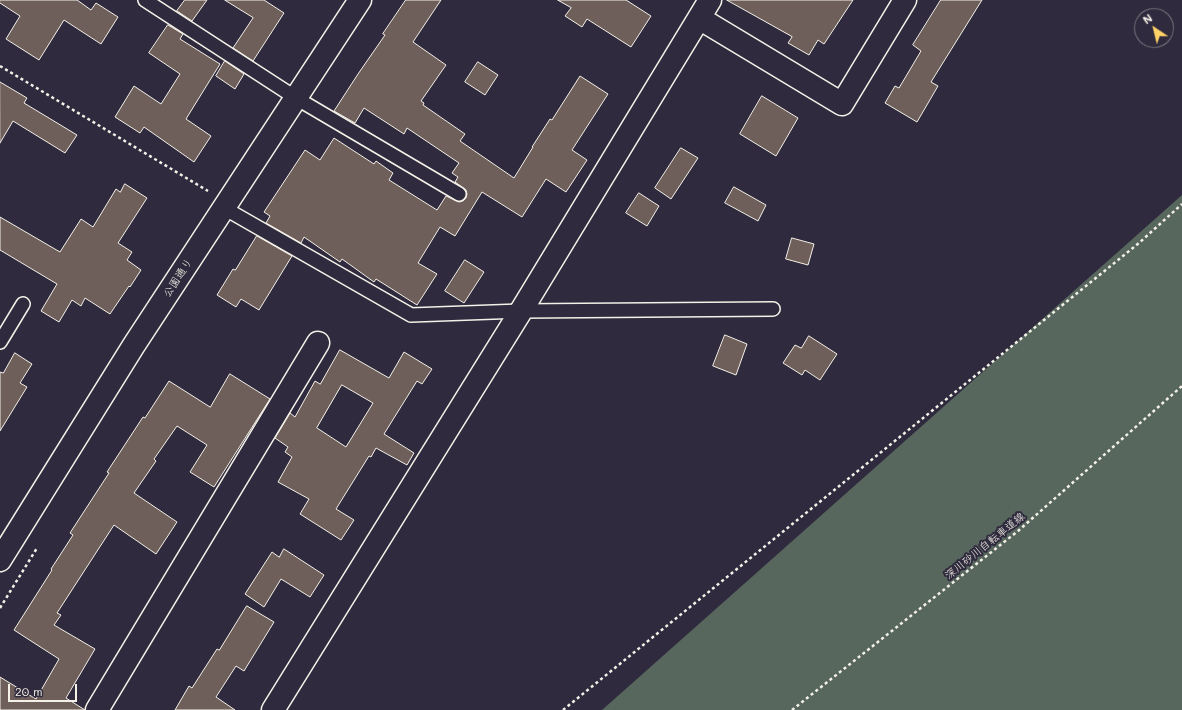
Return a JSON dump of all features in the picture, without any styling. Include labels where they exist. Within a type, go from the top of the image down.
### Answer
[{"type":"street","name":"公園通り","points":[[0,560],[134,345],[360,0]]},
{"type":"street","points":[[272,710],[521,311],[705,9],[842,104],[905,0]]},
{"type":"street","points":[[97,710],[318,343]]},
{"type":"lane","points":[[145,0],[296,98],[459,194]]},
{"type":"lane","points":[[224,208],[411,315],[521,311],[773,309]]},
{"type":"lane","points":[[0,342],[23,304]]},
{"type":"path","points":[[0,66],[209,191]]},
{"type":"path","points":[[563,710],[1139,243],[1182,204]]},
{"type":"path","name":"深川砂川自転車道線","points":[[792,710],[1018,531],[1182,386]]},
{"type":"green space","points":[[1182,195],[1182,710],[602,710]]},
{"type":"building","points":[[0,0],[77,0],[91,10],[96,3],[118,17],[101,44],[64,20],[39,60],[6,39],[20,16],[0,3]]},
{"type":"building","points":[[185,0],[207,0],[192,21],[177,11]]},
{"type":"building","points":[[225,0],[264,0],[284,13],[253,61],[233,48],[253,18]]},
{"type":"building","points":[[406,0],[441,0],[413,42],[446,65],[421,101],[424,103],[423,105],[465,134],[460,141],[514,178],[550,119],[552,120],[580,76],[608,94],[572,150],[587,160],[566,192],[546,179],[522,217],[482,192],[455,236],[440,227],[418,263],[437,274],[417,305],[376,279],[374,282],[342,259],[340,262],[304,237],[301,243],[266,223],[270,216],[264,212],[305,150],[320,160],[334,138],[374,164],[376,161],[393,173],[389,180],[437,210],[446,196],[459,202],[466,198],[466,190],[455,182],[458,177],[452,173],[459,163],[407,128],[404,134],[364,108],[355,123],[334,111],[385,35],[383,34]]},
{"type":"building","points":[[558,0],[626,0],[651,16],[631,47],[587,19],[582,27],[565,16],[571,8]]},
{"type":"building","points":[[727,0],[853,0],[824,44],[818,40],[809,55],[788,43],[792,37]]},
{"type":"building","points":[[941,0],[982,0],[931,82],[938,86],[917,122],[885,103],[895,86],[899,88],[921,51],[913,45]]},
{"type":"building","points":[[168,25],[183,34],[180,39],[220,64],[186,119],[211,136],[194,162],[144,127],[140,133],[115,117],[134,86],[161,104],[180,74],[149,53]]},
{"type":"building","points":[[225,61],[244,74],[235,89],[216,76]]},
{"type":"building","points":[[478,62],[498,75],[485,95],[465,82]]},
{"type":"building","points":[[0,82],[27,98],[24,103],[77,135],[65,153],[13,121],[0,143]]},
{"type":"building","points":[[762,96],[798,118],[776,156],[740,134]]},
{"type":"building","points":[[681,148],[698,158],[671,199],[655,188]]},
{"type":"building","points":[[125,184],[147,198],[118,243],[132,252],[127,260],[141,270],[110,314],[85,298],[81,306],[72,300],[59,322],[41,311],[57,284],[0,250],[0,217],[60,252],[81,219],[93,227],[116,189],[120,192]]},
{"type":"building","points":[[734,187],[766,205],[758,221],[725,203]]},
{"type":"building","points":[[639,193],[659,206],[647,226],[626,213]]},
{"type":"building","points":[[257,236],[292,256],[259,310],[241,299],[236,307],[217,295],[233,269],[235,270]]},
{"type":"building","points":[[792,238],[814,244],[808,265],[786,259]]},
{"type":"building","points":[[465,260],[484,272],[464,303],[445,291]]},
{"type":"building","points":[[725,335],[747,344],[736,375],[713,366]]},
{"type":"building","points":[[809,336],[837,354],[820,380],[805,370],[802,375],[783,363],[795,345],[801,348]]},
{"type":"building","points":[[340,350],[389,378],[404,352],[432,369],[422,384],[417,381],[384,434],[414,453],[407,465],[376,448],[371,457],[369,456],[336,509],[354,520],[341,540],[300,514],[309,499],[278,482],[292,457],[285,452],[288,447],[275,438],[290,413],[295,417],[315,381],[320,384]],"holes":[[[342,385],[373,403],[346,447],[317,428]]]},
{"type":"building","points":[[15,353],[32,364],[20,383],[27,387],[0,431],[0,372],[3,373]]},
{"type":"building","points":[[230,374],[270,399],[214,487],[190,472],[207,445],[177,426],[154,459],[156,461],[134,493],[177,522],[156,554],[114,525],[57,613],[61,615],[54,625],[95,649],[66,698],[85,710],[0,710],[0,677],[36,699],[59,659],[14,630],[73,535],[70,533],[143,417],[145,418],[169,381],[210,407]]},
{"type":"building","points":[[284,549],[324,575],[310,597],[281,579],[264,607],[245,594],[272,552],[279,557]]},
{"type":"building","points":[[247,606],[274,622],[244,671],[236,666],[216,697],[235,710],[175,710],[189,686],[192,688],[217,649],[219,650]]}]
